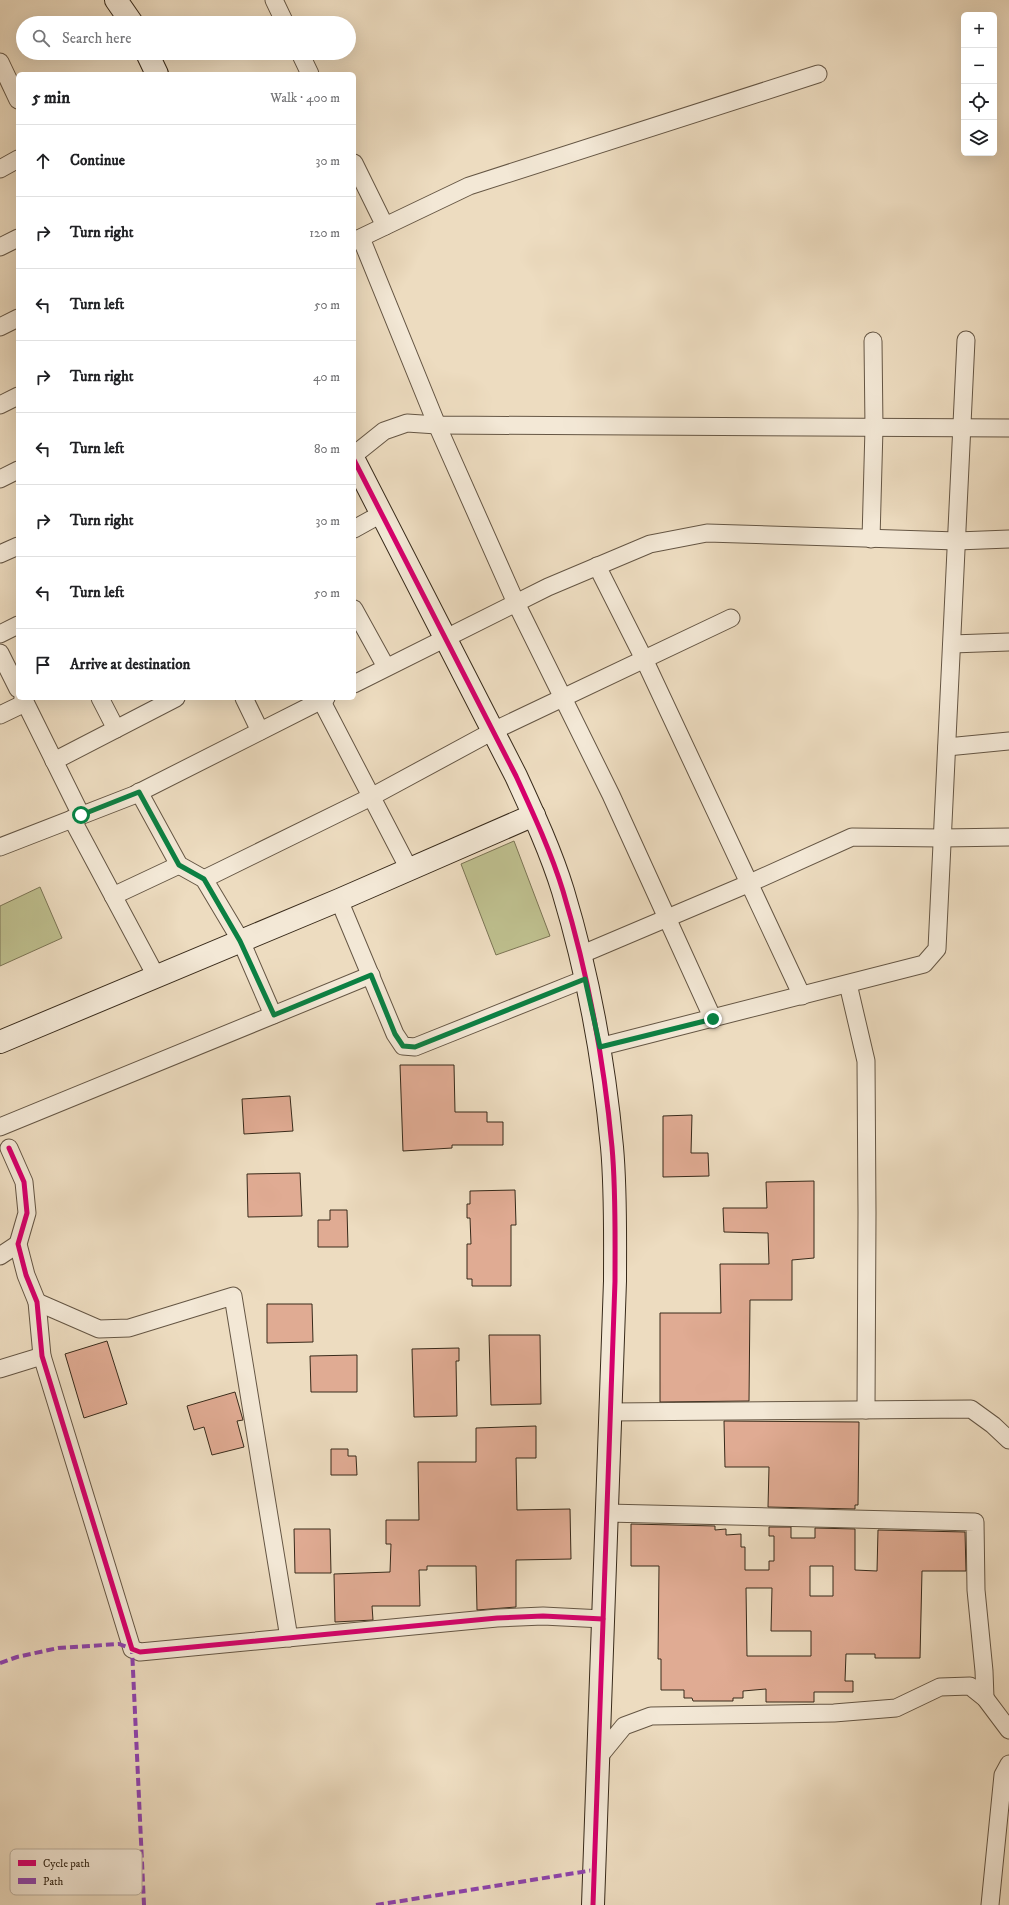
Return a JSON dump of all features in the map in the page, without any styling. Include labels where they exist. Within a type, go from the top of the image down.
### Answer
[{"type":"street","points":[[116,0],[127,16]]},
{"type":"street","points":[[127,0],[135,16]]},
{"type":"street","points":[[274,0],[282,16]]},
{"type":"street","points":[[150,60],[156,72]]},
{"type":"street","points":[[303,60],[309,72]]},
{"type":"street","points":[[0,62],[16,96]]},
{"type":"street","points":[[713,1019],[610,795],[516,603],[437,425],[358,240],[469,186],[818,74]]},
{"type":"street","points":[[0,168],[16,160]]},
{"type":"street","points":[[356,167],[385,226]]},
{"type":"street","points":[[0,327],[16,319]]},
{"type":"street","points":[[600,1047],[924,964],[937,949],[966,340]]},
{"type":"street","points":[[871,539],[874,428],[873,341]]},
{"type":"street","points":[[0,405],[16,397]]},
{"type":"street","points":[[356,453],[384,431],[407,423],[437,425],[1009,428]]},
{"type":"street","points":[[356,464],[493,731],[534,815],[563,890],[580,955],[600,1047],[612,1148],[615,1207],[615,1281],[593,1905]]},
{"type":"street","points":[[0,479],[16,471]]},
{"type":"street","points":[[356,528],[381,514]]},
{"type":"street","points":[[356,683],[516,603],[597,566],[650,544],[707,533],[957,541],[1009,539]]},
{"type":"street","points":[[0,554],[16,547]]},
{"type":"street","points":[[597,566],[644,659],[802,996]]},
{"type":"street","points":[[356,613],[386,668]]},
{"type":"street","points":[[204,879],[371,797],[493,731],[731,618]]},
{"type":"street","points":[[0,634],[16,626]]},
{"type":"street","points":[[952,644],[1009,642]]},
{"type":"street","points":[[0,653],[16,685]]},
{"type":"street","points":[[0,715],[18,700]]},
{"type":"street","points":[[24,700],[54,761],[77,817],[113,896],[156,976]]},
{"type":"street","points":[[101,700],[116,729]]},
{"type":"street","points":[[54,761],[168,700]]},
{"type":"street","points":[[245,700],[260,731]]},
{"type":"street","points":[[0,847],[139,792],[320,700]]},
{"type":"street","points":[[322,700],[409,869]]},
{"type":"street","points":[[946,747],[1009,741]]},
{"type":"street","points":[[139,792],[179,865],[204,879],[240,941],[274,1015]]},
{"type":"street","points":[[0,1042],[339,900],[534,815]]},
{"type":"street","points":[[580,955],[750,883],[852,837],[1009,837]]},
{"type":"street","points":[[113,896],[179,865]]},
{"type":"street","points":[[339,900],[395,1034],[403,1046],[415,1047],[585,979]]},
{"type":"street","points":[[0,1127],[371,975]]},
{"type":"street","points":[[848,984],[866,1061],[866,1410]]},
{"type":"street","points":[[3,1145],[24,1182],[27,1213],[18,1244],[26,1275],[37,1302],[42,1356],[132,1649],[140,1652],[497,1618],[543,1616],[603,1619]]},
{"type":"street","points":[[0,1256],[18,1244]]},
{"type":"street","points":[[37,1302],[100,1329],[129,1328],[233,1296],[289,1638]]},
{"type":"street","points":[[0,1369],[42,1356]]},
{"type":"street","points":[[610,1412],[971,1409],[993,1425],[1009,1440]]},
{"type":"street","points":[[607,1512],[975,1522],[976,1590],[984,1671],[985,1698]]},
{"type":"street","points":[[597,1759],[624,1726],[651,1716],[834,1713],[896,1708],[940,1686],[970,1686],[985,1698],[1009,1730]]},
{"type":"street","points":[[990,1905],[1003,1775],[1009,1764]]},
{"type":"green space","points":[[514,841],[550,936],[496,955],[461,864]]},
{"type":"green space","points":[[40,887],[62,938],[0,966],[0,906]]},
{"type":"building","points":[[400,1065],[454,1065],[455,1112],[487,1112],[487,1122],[503,1122],[503,1145],[452,1145],[452,1148],[403,1151]]},
{"type":"building","points":[[290,1096],[293,1131],[244,1134],[242,1099]]},
{"type":"building","points":[[692,1115],[691,1153],[708,1153],[709,1176],[663,1177],[663,1116]]},
{"type":"building","points":[[300,1173],[302,1216],[248,1217],[247,1174]]},
{"type":"building","points":[[814,1181],[814,1258],[792,1260],[792,1300],[750,1300],[749,1401],[660,1402],[660,1313],[721,1313],[720,1264],[769,1264],[768,1233],[724,1232],[723,1208],[767,1208],[766,1182]]},
{"type":"building","points":[[515,1190],[516,1225],[511,1225],[511,1286],[472,1286],[472,1279],[467,1279],[467,1244],[471,1244],[470,1218],[467,1218],[467,1204],[470,1204],[470,1191]]},
{"type":"building","points":[[330,1210],[347,1210],[348,1247],[318,1247],[318,1220],[330,1220]]},
{"type":"building","points":[[267,1304],[312,1304],[313,1342],[267,1343]]},
{"type":"building","points":[[489,1335],[540,1335],[541,1404],[491,1405]]},
{"type":"building","points":[[107,1341],[127,1404],[84,1418],[65,1354]]},
{"type":"building","points":[[459,1348],[459,1361],[456,1361],[457,1416],[414,1417],[412,1349]]},
{"type":"building","points":[[357,1355],[357,1392],[311,1392],[310,1356]]},
{"type":"building","points":[[235,1392],[243,1420],[237,1421],[244,1447],[212,1455],[204,1427],[194,1430],[187,1406]]},
{"type":"building","points":[[724,1421],[859,1422],[858,1505],[855,1505],[855,1509],[768,1507],[769,1467],[725,1467]]},
{"type":"building","points":[[536,1426],[536,1458],[516,1458],[517,1510],[570,1509],[571,1559],[516,1560],[516,1607],[477,1610],[476,1566],[427,1566],[427,1570],[419,1570],[420,1606],[372,1606],[373,1620],[335,1622],[334,1574],[390,1572],[391,1544],[386,1544],[386,1520],[419,1520],[418,1462],[476,1462],[476,1428]]},
{"type":"building","points":[[331,1449],[348,1449],[348,1456],[356,1456],[357,1475],[331,1475]]},
{"type":"building","points":[[631,1524],[715,1526],[715,1530],[726,1529],[726,1535],[741,1534],[741,1547],[745,1547],[745,1570],[769,1570],[769,1561],[774,1561],[774,1536],[769,1536],[769,1527],[791,1527],[791,1538],[815,1538],[815,1528],[855,1529],[855,1570],[877,1571],[878,1530],[965,1532],[966,1571],[922,1571],[920,1658],[875,1658],[875,1654],[846,1654],[845,1681],[853,1681],[853,1692],[814,1692],[814,1702],[766,1702],[766,1689],[743,1691],[743,1698],[733,1698],[733,1701],[693,1701],[692,1698],[684,1698],[684,1690],[661,1690],[661,1659],[658,1659],[659,1566],[631,1566]],"holes":[[[810,1566],[833,1566],[833,1596],[810,1596]],[[746,1588],[772,1588],[771,1631],[811,1631],[811,1656],[747,1656]]]},
{"type":"building","points":[[294,1529],[330,1529],[331,1573],[295,1573]]},
{"type":"marked path","points":[[0,1663],[17,1657],[58,1648],[119,1644],[132,1649],[141,1849]]},
{"type":"marked path","points":[[142,1862],[144,1905]]},
{"type":"marked path","points":[[376,1905],[594,1870]]},
{"type":"cycle path","points":[[356,464],[516,776],[541,833],[558,876],[572,922],[600,1050],[609,1115],[613,1164],[615,1281],[593,1905]]},
{"type":"cycle path","points":[[9,1148],[24,1182],[27,1213],[18,1244],[26,1275],[37,1302],[42,1356],[132,1649],[140,1652],[497,1618],[543,1616],[603,1619]]},
{"type":"route","points":[[81,815],[139,792],[179,865],[204,879],[240,941],[274,1015],[371,975],[395,1034],[403,1046],[415,1047],[585,979],[600,1047],[713,1019]]}]
